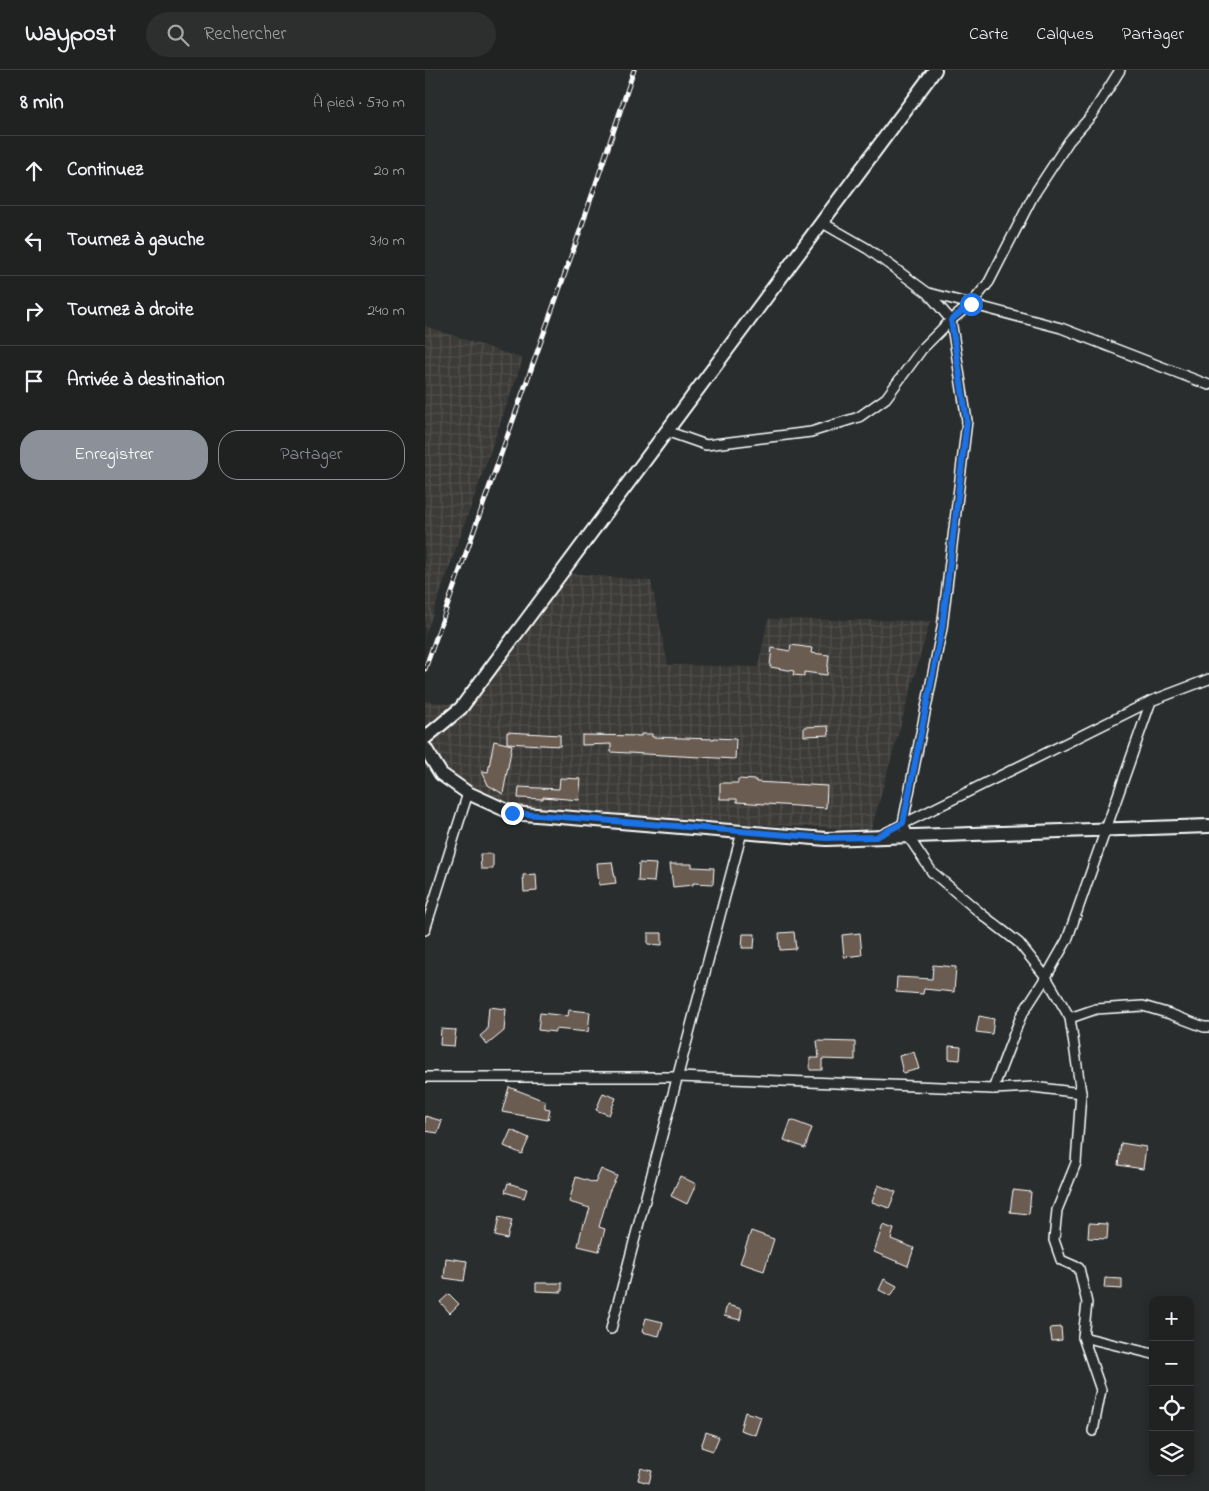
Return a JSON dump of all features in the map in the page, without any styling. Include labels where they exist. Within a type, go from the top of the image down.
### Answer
[{"type":"main road","points":[[425,738],[461,708],[935,70]]},
{"type":"main road","points":[[425,748],[441,774],[468,793],[512,813],[826,838],[876,837],[906,830],[1106,829],[1209,826]]},
{"type":"street","points":[[666,431],[706,446],[811,432],[859,417],[886,398],[922,349],[951,320],[971,304],[989,282],[1033,196],[1069,141],[1092,115],[1120,70]]},
{"type":"street","points":[[821,222],[868,249],[928,293],[951,320],[967,421],[942,628],[906,830],[932,872],[984,916],[1019,942],[1046,977],[1070,1018],[1081,1093],[1076,1164],[1057,1210],[1054,1240],[1061,1260],[1079,1268],[1087,1303],[1083,1337],[1101,1390],[1093,1432]]},
{"type":"street","points":[[928,293],[1061,328],[1209,384]]},
{"type":"street","points":[[906,830],[1151,701],[1209,679]]},
{"type":"street","points":[[993,1089],[1021,1016],[1067,940],[1151,701]]},
{"type":"street","points":[[425,930],[468,793]]},
{"type":"street","points":[[611,1329],[742,832]]},
{"type":"street","points":[[1070,1018],[1096,1009],[1143,1006],[1170,1014],[1204,1028],[1209,1027]]},
{"type":"street","points":[[425,1077],[678,1077],[993,1089],[1033,1088],[1081,1093]]},
{"type":"street","points":[[1083,1337],[1149,1353]]},
{"type":"shaded area","points":[[425,326],[523,359],[425,636]]},
{"type":"shaded area","points":[[558,572],[651,581],[668,665],[758,667],[768,619],[930,621],[871,830],[632,818],[513,808],[425,767],[425,701],[458,705]]},
{"type":"building","points":[[791,645],[812,648],[811,653],[829,655],[827,675],[804,672],[804,676],[793,675],[794,671],[770,667],[772,648],[790,651]]},
{"type":"building","points":[[828,726],[829,735],[804,736],[804,727]]},
{"type":"building","points":[[507,732],[560,735],[560,746],[507,743]]},
{"type":"building","points":[[641,734],[652,734],[652,737],[736,739],[735,759],[611,752],[611,744],[582,745],[582,735],[641,736]]},
{"type":"building","points":[[494,741],[512,745],[503,794],[488,785],[482,771],[488,772]]},
{"type":"building","points":[[560,778],[581,779],[579,800],[543,797],[543,799],[518,798],[519,787],[559,789]]},
{"type":"building","points":[[738,779],[756,780],[756,782],[827,786],[826,808],[737,802],[737,799],[720,799],[720,783],[738,783]]},
{"type":"building","points":[[480,854],[493,854],[493,869],[481,869]]},
{"type":"building","points":[[612,862],[616,883],[599,885],[597,863]]},
{"type":"building","points":[[639,863],[656,864],[654,882],[638,881]]},
{"type":"building","points":[[670,864],[692,864],[692,867],[714,868],[713,884],[693,883],[693,885],[673,887]]},
{"type":"building","points":[[536,874],[537,891],[524,892],[523,875]]},
{"type":"building","points":[[794,932],[796,949],[780,950],[779,933]]},
{"type":"building","points":[[648,933],[662,933],[662,945],[648,944]]},
{"type":"building","points":[[860,933],[862,955],[844,957],[842,935]]},
{"type":"building","points":[[743,934],[755,934],[754,948],[742,948]]},
{"type":"building","points":[[933,965],[956,967],[954,992],[924,989],[923,994],[896,992],[897,977],[932,979]]},
{"type":"building","points":[[489,1007],[506,1009],[504,1031],[487,1045],[480,1036],[487,1030]]},
{"type":"building","points":[[569,1010],[590,1012],[588,1032],[555,1029],[555,1032],[538,1030],[540,1013],[568,1016]]},
{"type":"building","points":[[979,1016],[994,1019],[992,1034],[976,1032]]},
{"type":"building","points":[[441,1029],[456,1030],[454,1046],[440,1045]]},
{"type":"building","points":[[817,1041],[855,1042],[855,1060],[822,1059],[822,1070],[810,1070],[810,1058],[819,1058]]},
{"type":"building","points":[[949,1046],[961,1047],[960,1060],[949,1059]]},
{"type":"building","points":[[914,1052],[919,1069],[903,1073],[899,1056]]},
{"type":"building","points":[[509,1087],[545,1101],[545,1108],[550,1109],[548,1120],[502,1112]]},
{"type":"building","points":[[603,1093],[616,1098],[609,1115],[596,1110]]},
{"type":"building","points":[[425,1116],[442,1121],[438,1133],[425,1131]]},
{"type":"building","points":[[791,1120],[812,1128],[805,1148],[784,1140]]},
{"type":"building","points":[[511,1130],[529,1138],[522,1154],[504,1146]]},
{"type":"building","points":[[1121,1143],[1146,1147],[1143,1169],[1118,1165]]},
{"type":"building","points":[[601,1169],[617,1176],[609,1192],[599,1227],[605,1229],[599,1251],[578,1246],[583,1223],[585,1224],[590,1208],[569,1202],[576,1177],[595,1183]]},
{"type":"building","points":[[680,1176],[696,1184],[687,1204],[671,1196]]},
{"type":"building","points":[[508,1183],[527,1189],[524,1198],[505,1192]]},
{"type":"building","points":[[878,1185],[896,1192],[889,1208],[872,1202]]},
{"type":"building","points":[[1013,1190],[1031,1192],[1029,1214],[1010,1212]]},
{"type":"building","points":[[499,1217],[512,1220],[507,1239],[495,1236]]},
{"type":"building","points":[[1089,1223],[1108,1224],[1107,1239],[1088,1238]]},
{"type":"building","points":[[883,1225],[894,1229],[891,1239],[914,1248],[908,1266],[874,1252]]},
{"type":"building","points":[[751,1231],[774,1239],[764,1271],[740,1263]]},
{"type":"building","points":[[446,1258],[467,1261],[464,1281],[444,1278]]},
{"type":"building","points":[[1105,1278],[1122,1279],[1122,1289],[1104,1288]]},
{"type":"building","points":[[884,1279],[897,1286],[891,1296],[879,1290]]},
{"type":"building","points":[[536,1283],[562,1283],[562,1292],[536,1291]]},
{"type":"building","points":[[449,1294],[459,1304],[450,1313],[440,1302]]},
{"type":"building","points":[[727,1305],[742,1309],[740,1320],[724,1316]]},
{"type":"building","points":[[646,1318],[663,1322],[659,1336],[642,1332]]},
{"type":"building","points":[[1061,1327],[1062,1340],[1052,1341],[1050,1328]]},
{"type":"building","points":[[745,1412],[761,1417],[755,1435],[740,1430]]},
{"type":"building","points":[[706,1432],[719,1437],[713,1451],[701,1447]]},
{"type":"building","points":[[641,1468],[652,1471],[649,1483],[638,1480]]},
{"type":"railway","points":[[425,669],[580,231],[634,70]]},
{"type":"route","points":[[512,813],[826,838],[876,837],[903,823],[942,628],[967,421],[951,320],[971,304]]}]
